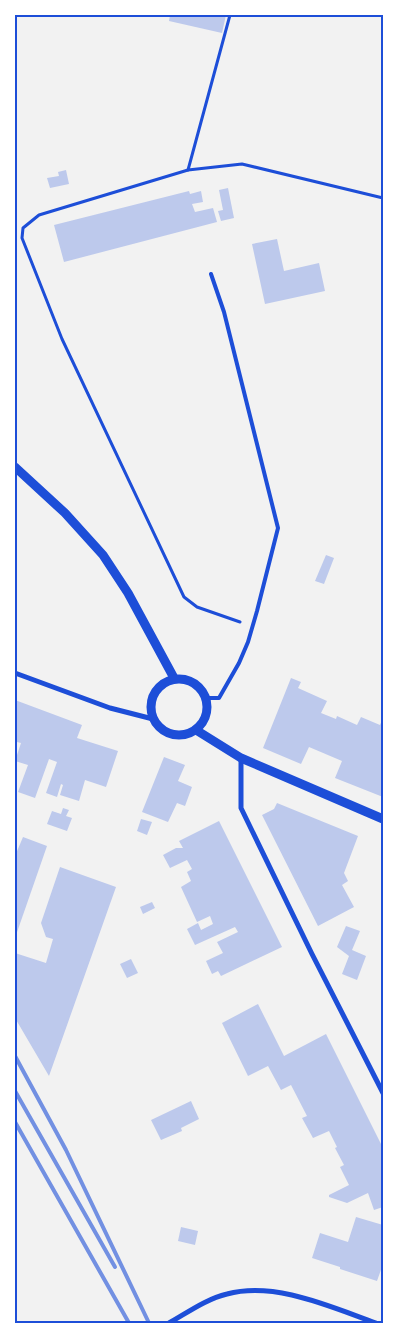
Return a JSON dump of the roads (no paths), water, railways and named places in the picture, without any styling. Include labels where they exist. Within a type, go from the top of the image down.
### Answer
[{"type":"street","points":[[15,467],[65,513],[103,555],[128,593],[174,678]]},
{"type":"street","points":[[15,673],[110,708],[153,719]]},
{"type":"street","points":[[174,678],[182,678],[197,685],[206,698],[207,709],[204,720],[196,730],[183,735],[171,735],[159,728],[153,719],[150,709],[156,689],[164,682],[174,678]]},
{"type":"street","points":[[196,730],[241,758],[383,819]]},
{"type":"street","points":[[241,758],[241,808],[312,954],[383,1093]]},
{"type":"street","points":[[169,1323],[207,1301],[226,1294],[252,1290],[308,1299],[376,1323]]},
{"type":"lane","points":[[206,698],[219,698],[239,663],[253,626],[278,528],[224,312],[211,274]]},
{"type":"railway","points":[[15,1056],[66,1150],[149,1323]]},
{"type":"railway","points":[[15,1091],[115,1267]]},
{"type":"railway","points":[[15,1122],[129,1323]]}]
